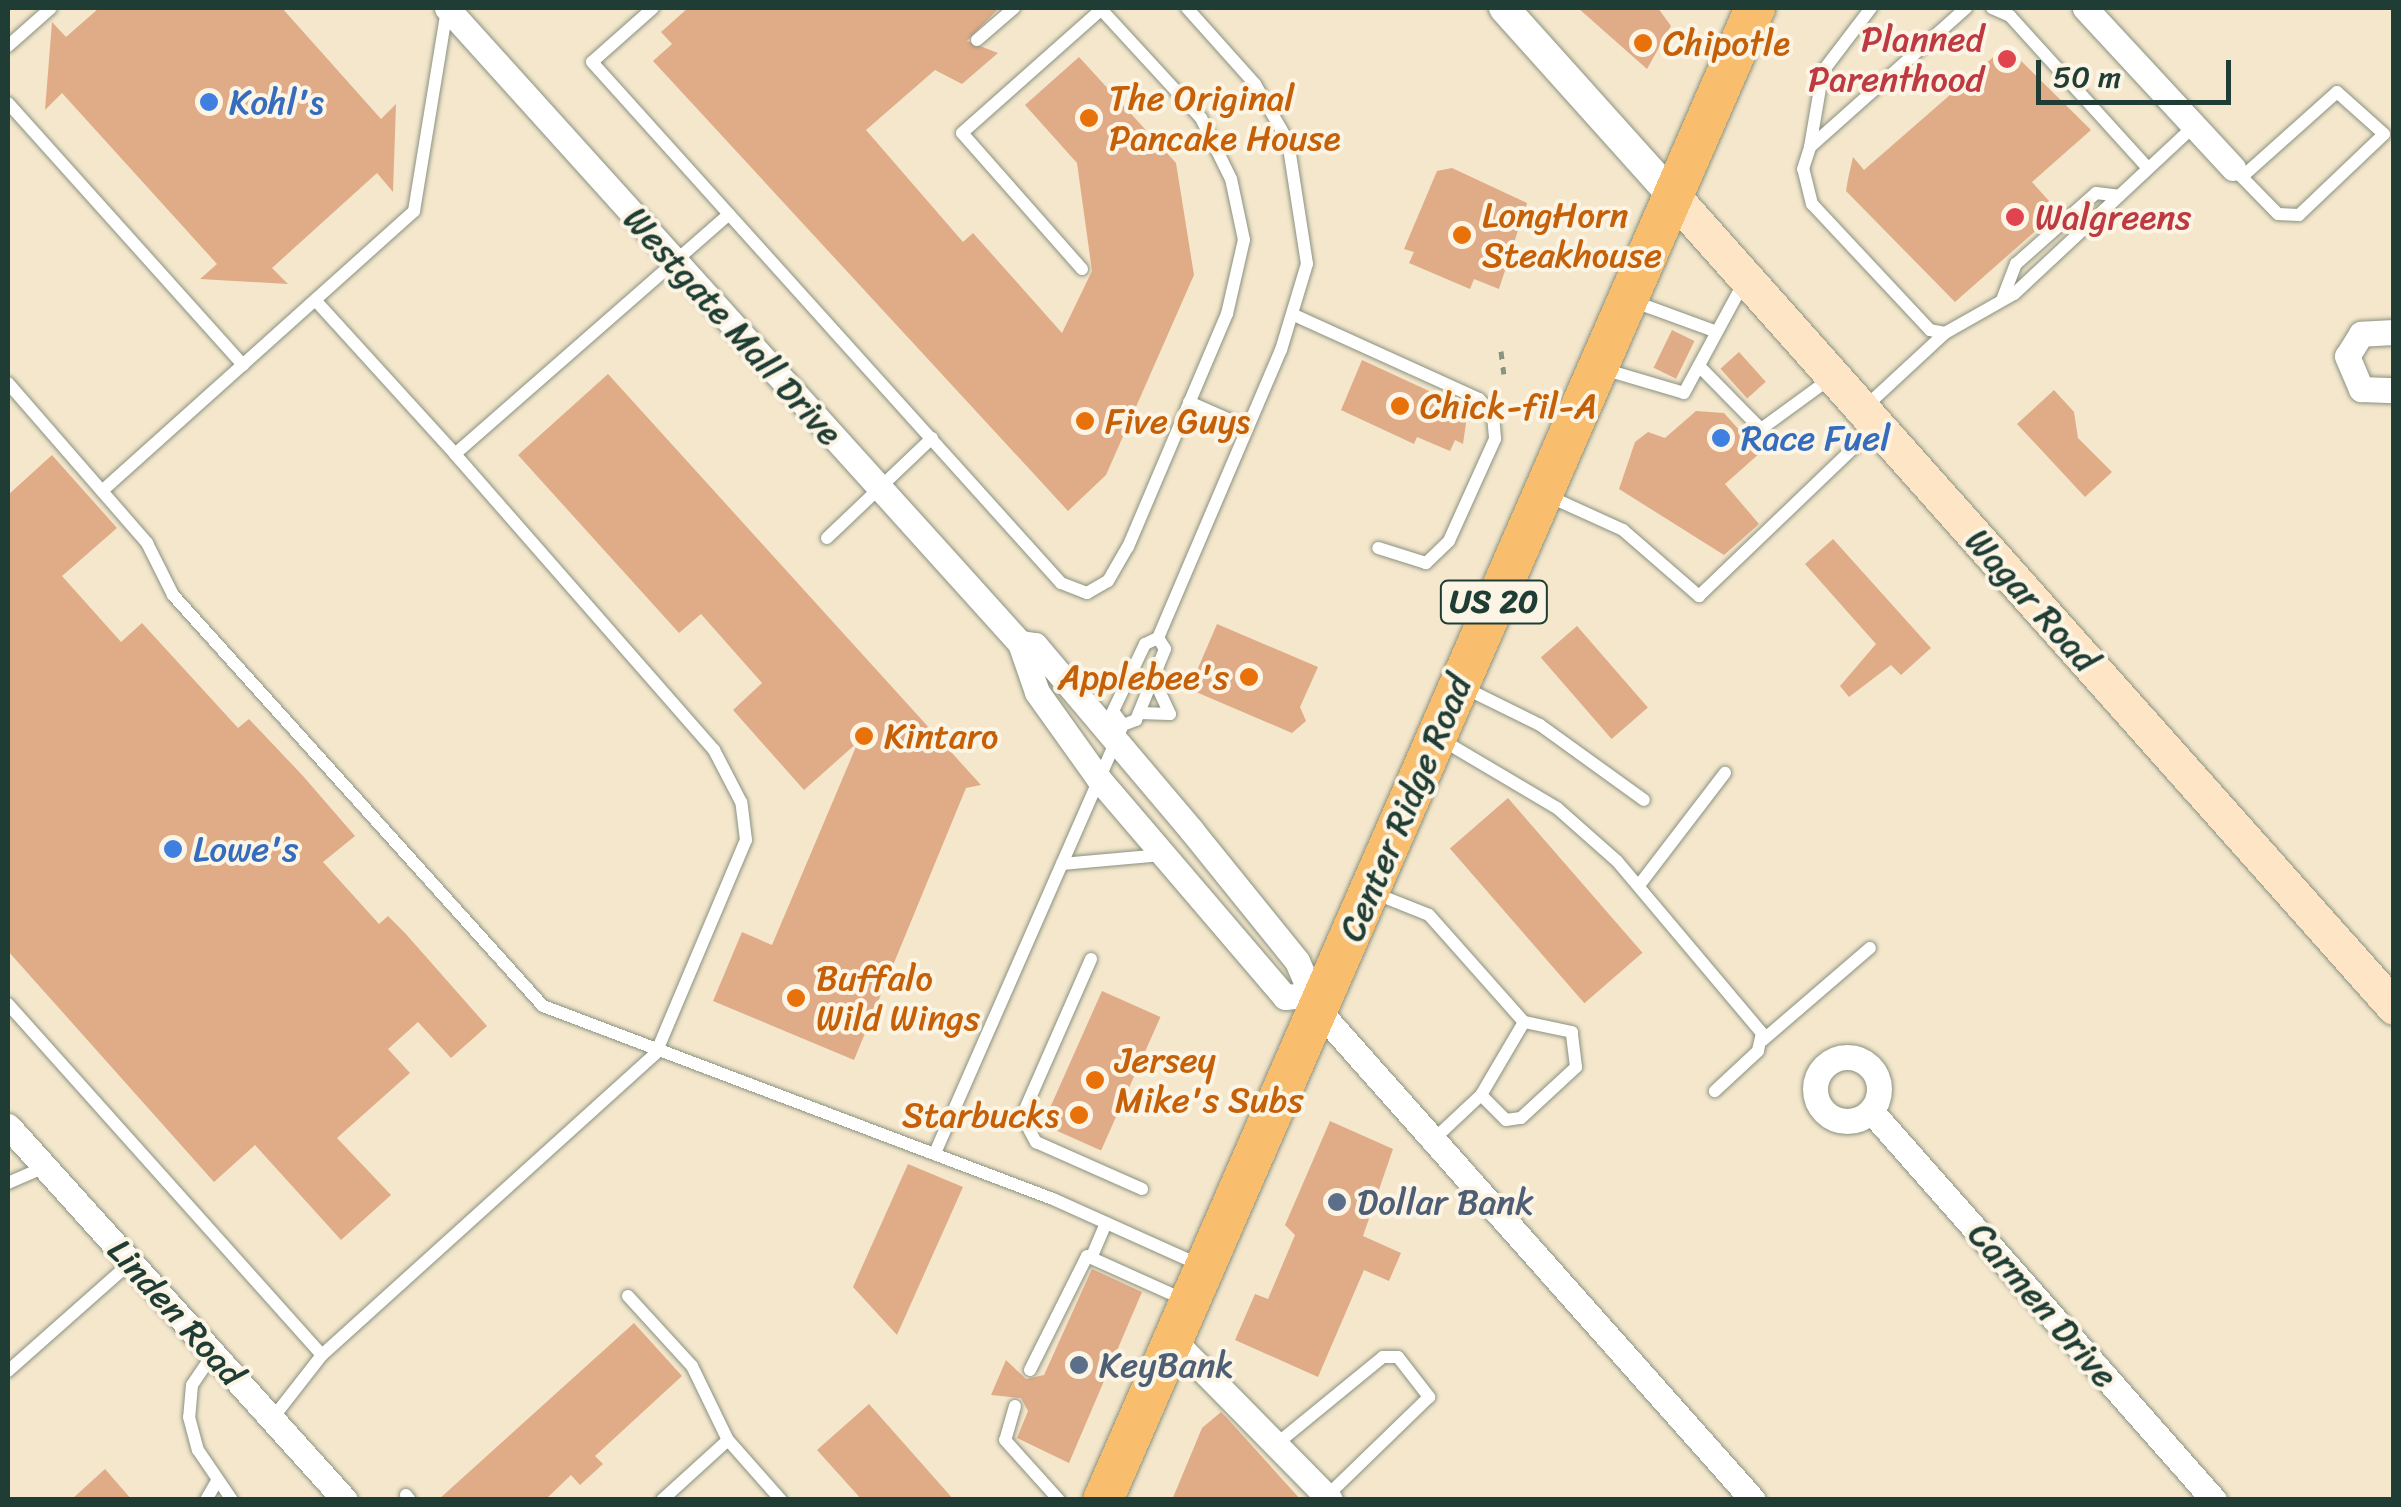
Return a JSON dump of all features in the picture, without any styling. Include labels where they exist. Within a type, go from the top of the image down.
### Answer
[{"type":"main road","name":"Center Ridge Road","points":[[1103,1500],[1176,1342],[1311,1002],[1370,890],[1670,194],[1755,8]]},
{"type":"main road","name":"Wagar Road","points":[[1670,194],[2394,1007]]},
{"type":"street","name":"Westgate Mall Drive","points":[[447,8],[1020,643],[1037,692],[1099,778],[1162,855],[1286,996],[1311,1002]]},
{"type":"street","points":[[1504,8],[1670,194]]},
{"type":"street","points":[[2085,8],[2238,172]]},
{"type":"street","points":[[2394,332],[2361,334],[2347,356],[2362,388],[2394,390]]},
{"type":"street","name":"Westgate Mall Drive","points":[[1020,643],[1036,645],[1120,733],[1296,961],[1311,1002]]},
{"type":"street","points":[[1311,1002],[1753,1500]]},
{"type":"street","name":"Carmen Drive","points":[[1871,1111],[2214,1500]]},
{"type":"street","name":"Linden Road","points":[[8,1126],[345,1500]]},
{"type":"street","points":[[1176,1342],[1279,1442],[1329,1498]]},
{"type":"lane","points":[[8,46],[51,8]]},
{"type":"lane","points":[[102,490],[316,301],[420,200],[447,8]]},
{"type":"lane","points":[[653,8],[592,62],[1061,583],[1087,592],[1115,572],[1190,402],[1240,275],[1242,214],[1200,118],[1101,8],[962,133],[1082,269]]},
{"type":"lane","points":[[977,40],[1014,8]]},
{"type":"lane","points":[[1120,733],[1112,711],[1145,644],[1158,638],[1248,428],[1294,315],[1307,250],[1288,141],[1255,84],[1187,8]]},
{"type":"lane","points":[[1871,8],[1823,71],[1803,169],[1812,204],[1930,330],[1945,333]]},
{"type":"lane","points":[[1810,147],[1966,8]]},
{"type":"lane","points":[[1992,8],[2010,16],[2148,168]]},
{"type":"lane","points":[[2337,92],[2384,134],[2299,216],[2278,214],[2238,172],[2337,92]]},
{"type":"lane","points":[[8,103],[243,365]]},
{"type":"lane","points":[[1541,493],[1624,530],[1699,596],[1870,418],[1945,333],[2001,302],[2194,126]]},
{"type":"lane","points":[[2001,302],[2016,264],[2096,192],[2119,196]]},
{"type":"lane","points":[[455,454],[729,214]]},
{"type":"lane","points":[[1596,366],[1678,396],[1699,366],[1746,278]]},
{"type":"lane","points":[[1625,298],[1717,332]]},
{"type":"lane","points":[[272,1419],[322,1355],[656,1053],[742,855],[741,802],[714,750],[316,301]]},
{"type":"lane","points":[[1294,315],[1479,400],[1493,415],[1495,439],[1449,541],[1426,563],[1378,548]]},
{"type":"lane","points":[[1699,366],[1762,429],[1833,377]]},
{"type":"lane","points":[[8,383],[147,543],[174,595],[544,1006],[656,1053],[935,1153],[1106,1222],[1199,1285]]},
{"type":"lane","points":[[1190,402],[1248,428]]},
{"type":"lane","points":[[826,538],[932,438]]},
{"type":"lane","points":[[935,1153],[1099,778],[1120,733],[1139,713],[1165,650],[1158,638]]},
{"type":"lane","points":[[1139,713],[1170,714],[1153,678]]},
{"type":"lane","points":[[1458,684],[1540,725],[1644,800]]},
{"type":"lane","points":[[1436,737],[1557,808],[1640,884],[1763,1040]]},
{"type":"lane","points":[[1640,884],[1725,773]]},
{"type":"lane","points":[[1062,864],[1162,855]]},
{"type":"lane","points":[[1370,890],[1429,915],[1524,1022],[1572,1032],[1576,1067],[1521,1118],[1506,1120],[1481,1095]]},
{"type":"lane","points":[[1715,1091],[1763,1040],[1870,948]]},
{"type":"lane","points":[[1091,959],[1022,1116],[1036,1142],[1142,1189]]},
{"type":"lane","points":[[8,1004],[322,1355]]},
{"type":"lane","points":[[1433,1140],[1481,1095],[1524,1022]]},
{"type":"lane","points":[[8,1182],[45,1167]]},
{"type":"lane","points":[[1030,1370],[1072,1270],[1092,1256],[1106,1222]]},
{"type":"lane","points":[[1092,1256],[1199,1285]]},
{"type":"lane","points":[[8,1370],[130,1262]]},
{"type":"lane","points":[[628,1296],[699,1375],[728,1440],[781,1500]]},
{"type":"lane","points":[[214,1354],[192,1385],[190,1417],[217,1481],[232,1500]]},
{"type":"lane","points":[[1279,1442],[1382,1357],[1398,1357],[1429,1397],[1329,1498]]},
{"type":"lane","points":[[1015,1406],[1005,1440],[1059,1500]]},
{"type":"lane","points":[[662,1500],[728,1440]]},
{"type":"lane","points":[[206,1500],[217,1481]]},
{"type":"path","points":[[1501,351],[1504,374]]},
{"type":"building","points":[[99,8],[282,8],[381,119],[396,104],[393,192],[377,173],[272,268],[288,284],[200,279],[217,264],[62,93],[45,110],[52,22],[66,37]]},
{"type":"building","points":[[688,8],[999,8],[967,41],[998,53],[962,84],[935,70],[866,130],[963,242],[973,233],[1062,333],[1092,271],[1077,163],[1025,105],[1079,57],[1176,163],[1194,275],[1106,475],[1068,511],[653,61],[672,44],[661,32]]},
{"type":"building","name":"Chipotle","points":[[1578,8],[1658,8],[1671,26],[1647,69]]},
{"type":"building","name":"Walgreens","points":[[2006,46],[2091,130],[2032,182],[2058,211],[1955,302],[1846,191],[1848,179],[1853,157],[1864,170]]},
{"type":"building","name":"LongHorn Steakhouse","points":[[1452,168],[1527,203],[1499,289],[1474,279],[1470,289],[1409,263],[1414,252],[1404,249],[1437,171]]},
{"type":"building","points":[[1672,330],[1694,341],[1676,379],[1654,368]]},
{"type":"building","points":[[1739,352],[1766,382],[1747,398],[1720,369]]},
{"type":"building","points":[[1362,360],[1468,409],[1463,444],[1455,440],[1450,451],[1417,437],[1414,444],[1341,410]]},
{"type":"building","points":[[608,374],[981,785],[966,788],[854,1060],[713,1001],[742,932],[772,945],[858,742],[804,790],[733,710],[762,683],[701,614],[679,633],[518,455]]},
{"type":"building","points":[[2054,390],[2074,412],[2078,438],[2112,472],[2085,497],[2017,424]]},
{"type":"building","points":[[1696,411],[1724,413],[1760,453],[1725,484],[1759,524],[1724,555],[1619,489],[1635,442],[1648,432],[1665,438]]},
{"type":"building","name":"Lowe's","points":[[52,455],[117,528],[62,576],[121,642],[142,623],[238,728],[249,719],[303,776],[355,836],[323,862],[379,924],[388,916],[405,933],[487,1026],[451,1058],[418,1022],[388,1049],[410,1073],[337,1138],[391,1195],[341,1240],[255,1145],[214,1182],[8,951],[8,495]]},
{"type":"building","points":[[1833,539],[1931,648],[1901,675],[1891,665],[1849,697],[1840,686],[1876,644],[1805,564]]},
{"type":"building","points":[[1217,624],[1318,667],[1300,707],[1306,721],[1292,733],[1189,689]]},
{"type":"building","points":[[1577,626],[1648,708],[1612,739],[1541,657]]},
{"type":"building","points":[[1508,798],[1642,953],[1584,1003],[1450,849]]},
{"type":"building","points":[[1102,991],[1160,1017],[1101,1150],[1043,1124]]},
{"type":"building","points":[[1330,1121],[1393,1149],[1363,1236],[1401,1253],[1389,1281],[1364,1270],[1318,1377],[1235,1340],[1255,1294],[1268,1299],[1295,1235],[1285,1225]]},
{"type":"building","points":[[908,1164],[963,1187],[897,1335],[853,1287]]},
{"type":"building","name":"KeyBank","points":[[1092,1269],[1142,1292],[1069,1463],[1017,1438],[1028,1411],[1021,1398],[991,1395],[1006,1360],[1026,1379],[1044,1375]]},
{"type":"building","points":[[634,1323],[682,1376],[595,1456],[603,1464],[580,1485],[571,1475],[545,1500],[438,1500]]},
{"type":"building","points":[[869,1404],[954,1500],[862,1500],[817,1450]]},
{"type":"building","points":[[1221,1412],[1301,1500],[1172,1500],[1202,1428]]},
{"type":"building","points":[[105,1469],[132,1500],[71,1500]]},
{"type":"place","name":"Chipotle","points":[[1643,43]]},
{"type":"place","name":"Planned Parenthood","points":[[2007,59]]},
{"type":"place","name":"Kohl's","points":[[209,102]]},
{"type":"place","name":"The Original Pancake House","points":[[1089,118]]},
{"type":"place","name":"Walgreens","points":[[2015,217]]},
{"type":"place","name":"LongHorn Steakhouse","points":[[1462,235]]},
{"type":"place","name":"Chick-fil-A","points":[[1400,406]]},
{"type":"place","name":"Five Guys","points":[[1085,421]]},
{"type":"place","name":"Race Fuel","points":[[1721,438]]},
{"type":"place","name":"Applebee's","points":[[1249,677]]},
{"type":"place","name":"Kintaro","points":[[864,736]]},
{"type":"place","name":"Lowe's","points":[[173,849]]},
{"type":"place","name":"Buffalo Wild Wings","points":[[796,998]]},
{"type":"place","name":"Jersey Mike's Subs","points":[[1095,1080]]},
{"type":"place","name":"Starbucks","points":[[1079,1115]]},
{"type":"place","name":"Dollar Bank","points":[[1337,1202]]},
{"type":"place","name":"KeyBank","points":[[1079,1365]]}]
